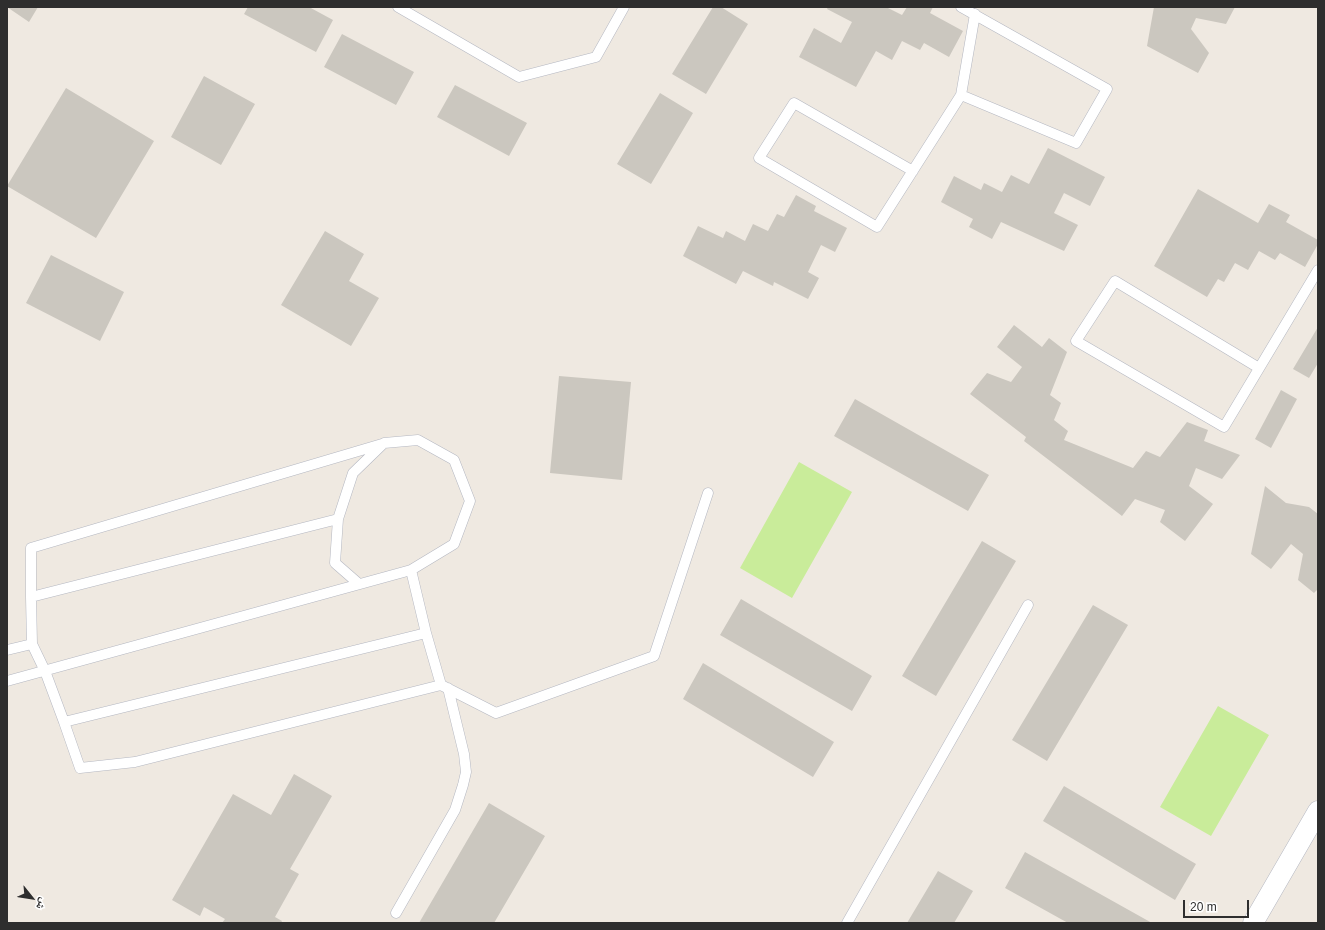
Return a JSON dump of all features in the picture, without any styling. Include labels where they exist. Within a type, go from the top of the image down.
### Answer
[{"type":"street","points":[[1258,920],[1318,811]]},
{"type":"lane","points":[[398,7],[519,77],[596,57],[624,7]]},
{"type":"lane","points":[[961,7],[1107,89],[1076,143],[961,94]]},
{"type":"lane","points":[[912,171],[794,103],[759,158],[877,226],[912,171],[961,94],[974,14]]},
{"type":"lane","points":[[1259,368],[1115,281],[1076,341],[1224,427],[1318,270]]},
{"type":"lane","points":[[7,681],[45,670],[410,570],[454,544],[470,501],[454,460],[418,440],[384,443],[31,548],[32,644],[45,670],[80,768],[134,762],[444,686],[496,714],[654,656],[708,493]]},
{"type":"lane","points":[[358,584],[335,563],[338,519],[352,473],[384,443]]},
{"type":"lane","points":[[31,597],[338,519]]},
{"type":"lane","points":[[396,913],[455,810],[466,772],[464,754],[444,686],[426,633],[410,570]]},
{"type":"lane","points":[[847,923],[1028,605]]},
{"type":"lane","points":[[64,722],[426,633]]},
{"type":"lane","points":[[7,650],[32,644]]},
{"type":"green space","points":[[799,462],[852,492],[792,598],[740,568]]},
{"type":"green space","points":[[1218,706],[1269,735],[1211,836],[1160,807]]},
{"type":"building","points":[[7,7],[38,7],[29,22]]},
{"type":"building","points":[[248,7],[309,7],[333,20],[316,52],[244,14]]},
{"type":"building","points":[[713,7],[721,7],[748,24],[706,94],[672,74]]},
{"type":"building","points":[[828,7],[886,7],[902,15],[907,7],[933,7],[930,13],[963,31],[949,57],[924,43],[920,50],[902,41],[892,60],[876,51],[856,87],[799,57],[814,28],[841,43],[852,22],[827,9]]},
{"type":"building","points":[[1154,7],[1235,7],[1226,24],[1196,18],[1191,29],[1209,53],[1198,73],[1147,46]]},
{"type":"building","points":[[342,34],[414,72],[396,105],[324,67]]},
{"type":"building","points":[[204,76],[255,104],[221,165],[171,137]]},
{"type":"building","points":[[455,85],[527,123],[509,156],[437,117]]},
{"type":"building","points":[[66,88],[154,141],[96,238],[7,186]]},
{"type":"building","points":[[660,93],[693,113],[651,184],[617,164]]},
{"type":"building","points":[[1048,148],[1105,177],[1090,206],[1064,193],[1054,213],[1078,225],[1064,251],[1001,222],[992,239],[969,227],[973,219],[941,202],[954,176],[981,190],[984,183],[1002,192],[1011,175],[1029,184]]},
{"type":"building","points":[[1198,189],[1258,223],[1269,204],[1290,215],[1286,222],[1318,240],[1318,244],[1305,267],[1280,253],[1275,260],[1259,251],[1248,270],[1235,263],[1224,282],[1218,279],[1207,297],[1154,266]]},
{"type":"building","points":[[796,195],[816,206],[814,211],[847,228],[835,252],[821,245],[808,272],[819,278],[808,299],[774,282],[773,286],[743,271],[736,284],[683,256],[698,226],[723,238],[726,231],[745,241],[753,224],[768,231],[777,214],[784,217]]},
{"type":"building","points":[[325,231],[364,254],[349,281],[379,298],[351,346],[281,305]]},
{"type":"building","points":[[51,255],[124,292],[100,341],[26,303]]},
{"type":"building","points":[[1014,325],[1042,347],[1049,338],[1067,352],[1050,395],[1061,403],[1054,420],[1068,431],[1064,440],[1133,468],[1146,451],[1160,457],[1187,422],[1208,430],[1204,441],[1240,455],[1222,479],[1196,468],[1189,486],[1213,504],[1185,541],[1160,522],[1165,510],[1135,499],[1122,516],[1024,441],[1026,437],[970,394],[987,373],[1011,382],[1022,367],[997,347]]},
{"type":"building","points":[[1318,327],[1318,363],[1309,378],[1293,369]]},
{"type":"building","points":[[559,376],[631,382],[622,480],[550,473]]},
{"type":"building","points":[[1281,390],[1297,399],[1271,448],[1255,439]]},
{"type":"building","points":[[855,399],[989,475],[968,511],[834,436]]},
{"type":"building","points":[[1265,486],[1286,503],[1309,507],[1318,514],[1318,589],[1314,593],[1298,580],[1303,554],[1291,544],[1271,569],[1251,554]]},
{"type":"building","points":[[982,541],[1016,561],[936,696],[902,676]]},
{"type":"building","points":[[741,599],[872,676],[852,711],[720,635]]},
{"type":"building","points":[[1093,605],[1128,625],[1047,761],[1012,740]]},
{"type":"building","points":[[703,663],[834,742],[813,777],[683,699]]},
{"type":"building","points":[[294,774],[332,796],[290,869],[299,874],[275,917],[282,921],[281,923],[222,923],[225,919],[204,907],[200,916],[172,900],[233,794],[271,815]]},
{"type":"building","points":[[1064,786],[1196,864],[1175,900],[1043,821]]},
{"type":"building","points":[[489,803],[545,836],[494,923],[419,923]]},
{"type":"building","points":[[1025,852],[1152,923],[1068,923],[1005,888]]},
{"type":"building","points":[[938,871],[973,891],[954,923],[907,923]]}]
